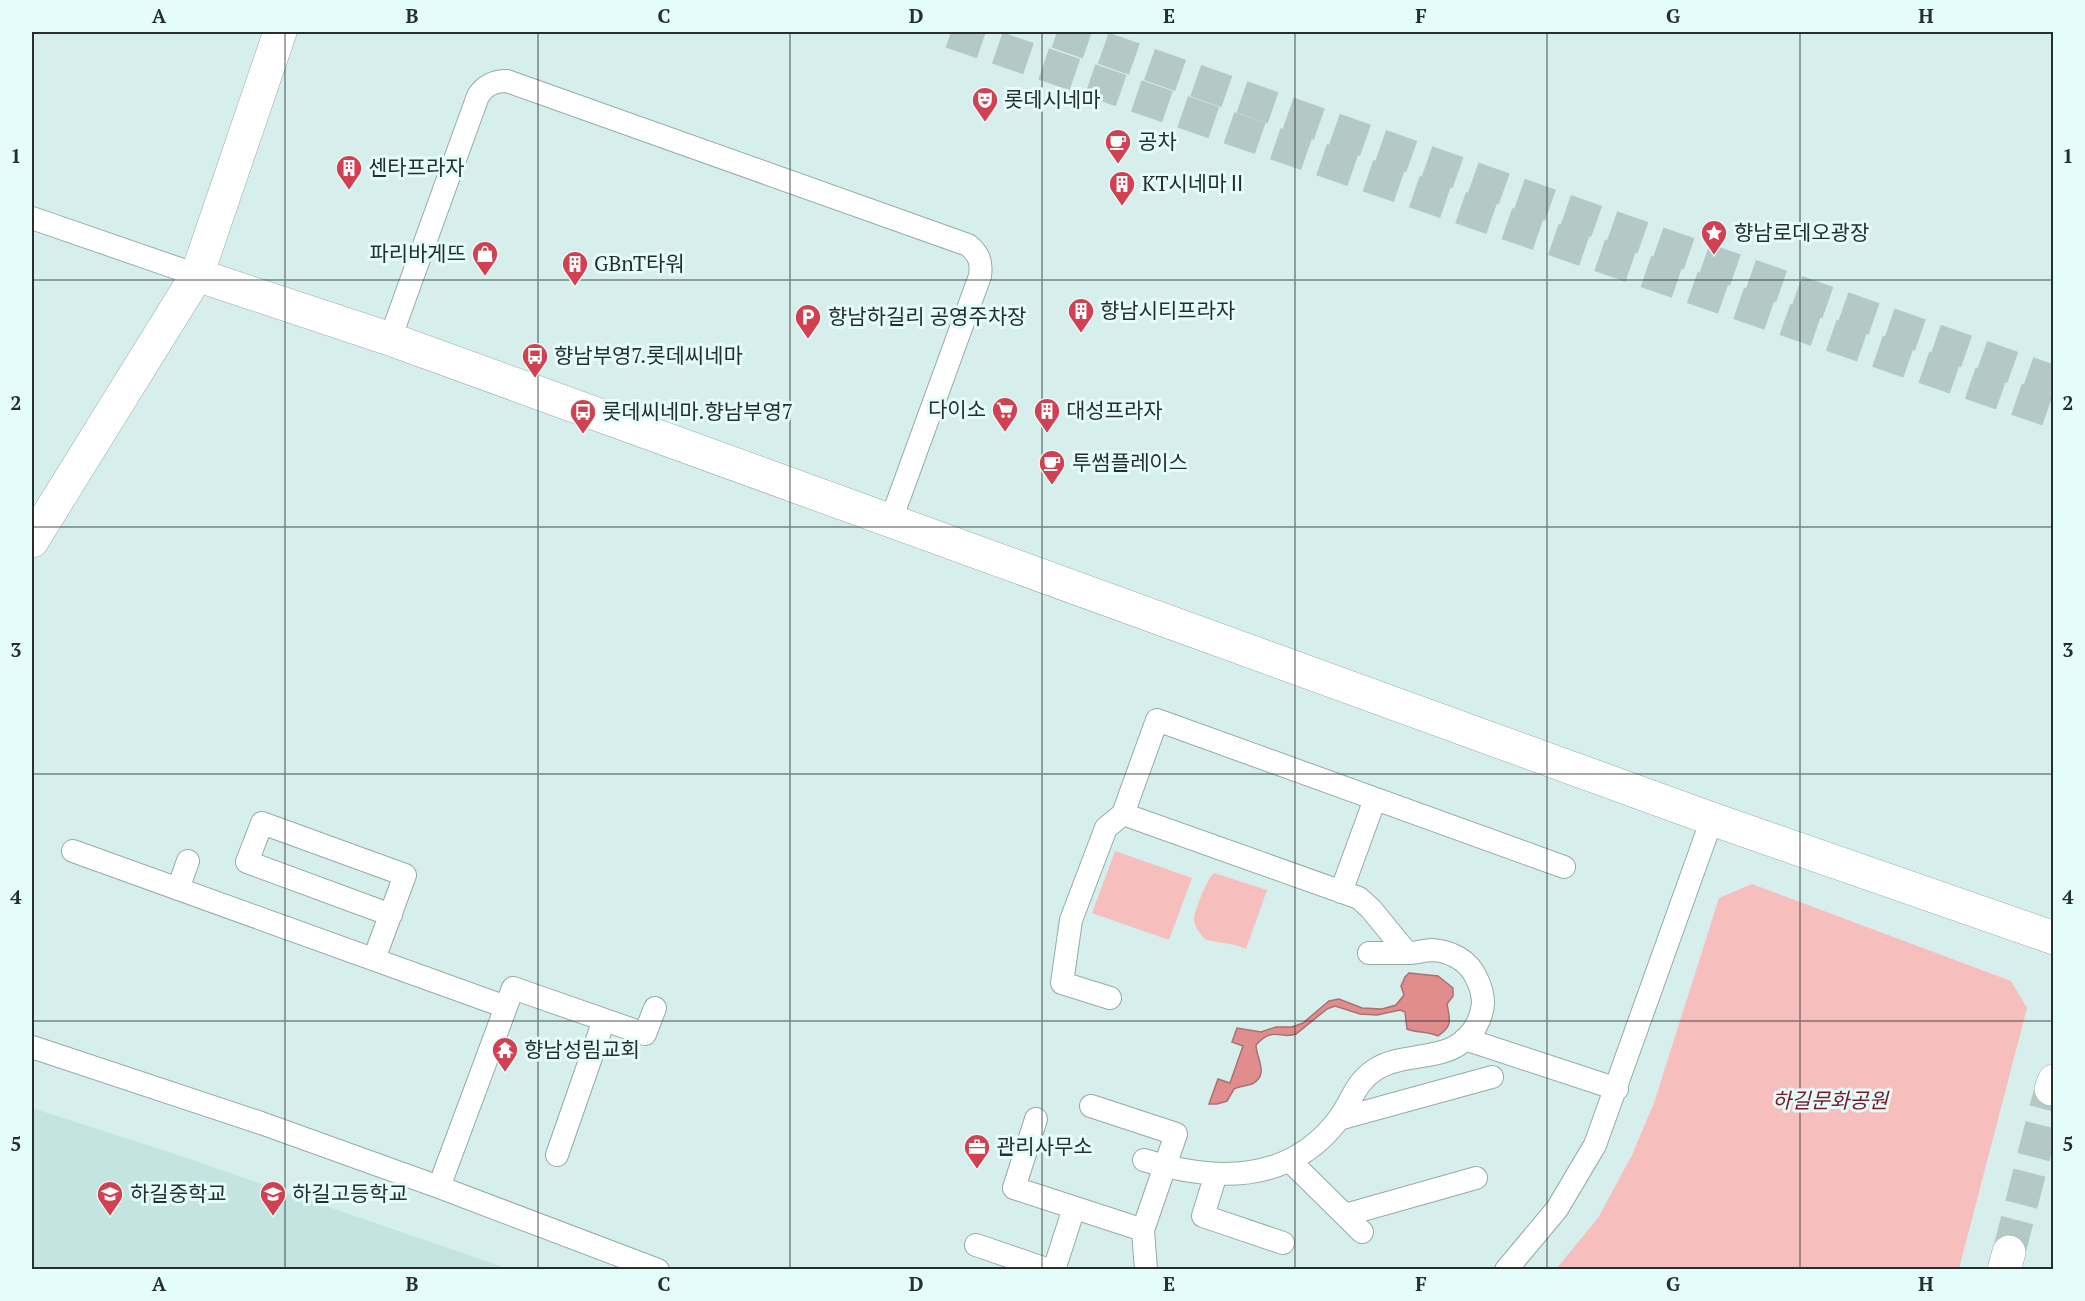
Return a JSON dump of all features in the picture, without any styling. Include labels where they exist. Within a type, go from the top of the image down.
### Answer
[{"type":"street","points":[[32,541],[197,275],[280,32]]},
{"type":"street","points":[[390,339],[478,96],[483,89],[498,81],[507,81],[968,245],[975,250],[979,258],[980,276],[891,520]]},
{"type":"street","points":[[32,218],[390,339],[1712,819],[2054,938]]},
{"type":"street","points":[[1110,998],[1062,983],[1071,920],[1106,828],[1123,814],[1157,720],[1564,867]]},
{"type":"street","points":[[1341,892],[1375,799]]},
{"type":"street","points":[[1123,814],[1359,898],[1371,909],[1407,953]]},
{"type":"street","points":[[1506,1269],[1557,1209],[1595,1145],[1712,819]]},
{"type":"street","points":[[374,960],[391,915],[405,875],[262,823],[247,862],[391,915]]},
{"type":"street","points":[[73,850],[506,1007]]},
{"type":"street","points":[[178,889],[188,861]]},
{"type":"street","points":[[1144,1160],[1165,1167],[1227,1176],[1261,1171],[1290,1161],[1319,1140],[1339,1119],[1355,1089],[1376,1069],[1442,1051],[1458,1045],[1471,1034],[1479,1020],[1483,1003],[1481,987],[1474,971],[1462,960],[1447,952],[1430,950],[1407,953],[1369,953]]},
{"type":"street","points":[[440,1187],[513,988],[645,1035],[655,1008]]},
{"type":"street","points":[[557,1155],[604,1020]]},
{"type":"street","points":[[1465,1039],[1617,1089]]},
{"type":"street","points":[[32,1047],[251,1120],[440,1187],[658,1269]]},
{"type":"street","points":[[1339,1119],[1492,1077]]},
{"type":"street","points":[[1092,1107],[1176,1134],[1143,1230],[1146,1269]]},
{"type":"street","points":[[1036,1119],[1014,1188],[1143,1230]]},
{"type":"street","points":[[1290,1161],[1362,1232]]},
{"type":"street","points":[[1216,1174],[1203,1216],[1283,1243]]},
{"type":"street","points":[[1345,1215],[1476,1178]]},
{"type":"street","points":[[1054,1269],[1074,1208]]},
{"type":"street","points":[[976,1245],[1049,1269]]},
{"type":"shaded area","points":[[1409,973],[1438,976],[1453,988],[1453,996],[1447,1004],[1448,1026],[1438,1036],[1407,1029],[1405,1012],[1400,1010],[1377,1015],[1360,1014],[1335,1006],[1327,1009],[1296,1034],[1273,1034],[1262,1039],[1256,1045],[1261,1066],[1257,1080],[1252,1084],[1234,1089],[1227,1101],[1209,1104],[1218,1079],[1230,1083],[1243,1046],[1232,1042],[1237,1028],[1261,1032],[1276,1027],[1292,1027],[1303,1023],[1329,1001],[1339,999],[1362,1008],[1382,1009],[1396,1005],[1404,995],[1401,986]]},
{"type":"shaded area","points":[[32,1108],[175,1154],[509,1269],[32,1269]]},
{"type":"green space","points":[[1115,851],[1192,878],[1169,940],[1092,913]]},
{"type":"green space","points":[[1214,873],[1267,890],[1246,949],[1206,940],[1196,927],[1194,918],[1197,908],[1205,887]]},
{"type":"green space","name":"하길문화공원","points":[[1752,884],[2011,981],[2027,1008],[1959,1269],[1556,1269],[1598,1218],[1632,1155],[1654,1103],[1719,898]]},
{"type":"tunnel","points":[[951,32],[2054,412]]},
{"type":"tunnel","points":[[1057,32],[2054,382]]},
{"type":"tunnel","points":[[2009,1252],[2051,1089]]},
{"type":"place","name":"롯데시네마","points":[[985,123]]},
{"type":"place","name":"공차","points":[[1118,165]]},
{"type":"place","name":"센타프라자","points":[[349,191]]},
{"type":"place","name":"KT시네마Ⅱ","points":[[1122,207]]},
{"type":"place","name":"향남로데오광장","points":[[1714,256]]},
{"type":"place","name":"파리바게뜨","points":[[485,277]]},
{"type":"place","name":"GBnT타워","points":[[575,287]]},
{"type":"place","name":"향남시티프라자","points":[[1081,334]]},
{"type":"place","name":"향남하길리 공영주차장","points":[[808,340]]},
{"type":"place","name":"향남부영7.롯데씨네마","points":[[535,379]]},
{"type":"place","name":"다이소","points":[[1005,433]]},
{"type":"place","name":"대성프라자","points":[[1047,434]]},
{"type":"place","name":"롯데씨네마.향남부영7","points":[[583,435]]},
{"type":"place","name":"투썸플레이스","points":[[1052,486]]},
{"type":"place","name":"향남성림교회","points":[[505,1073]]},
{"type":"place","name":"관리사무소","points":[[977,1170]]},
{"type":"place","name":"하길중학교","points":[[110,1217]]},
{"type":"place","name":"하길고등학교","points":[[273,1217]]}]
